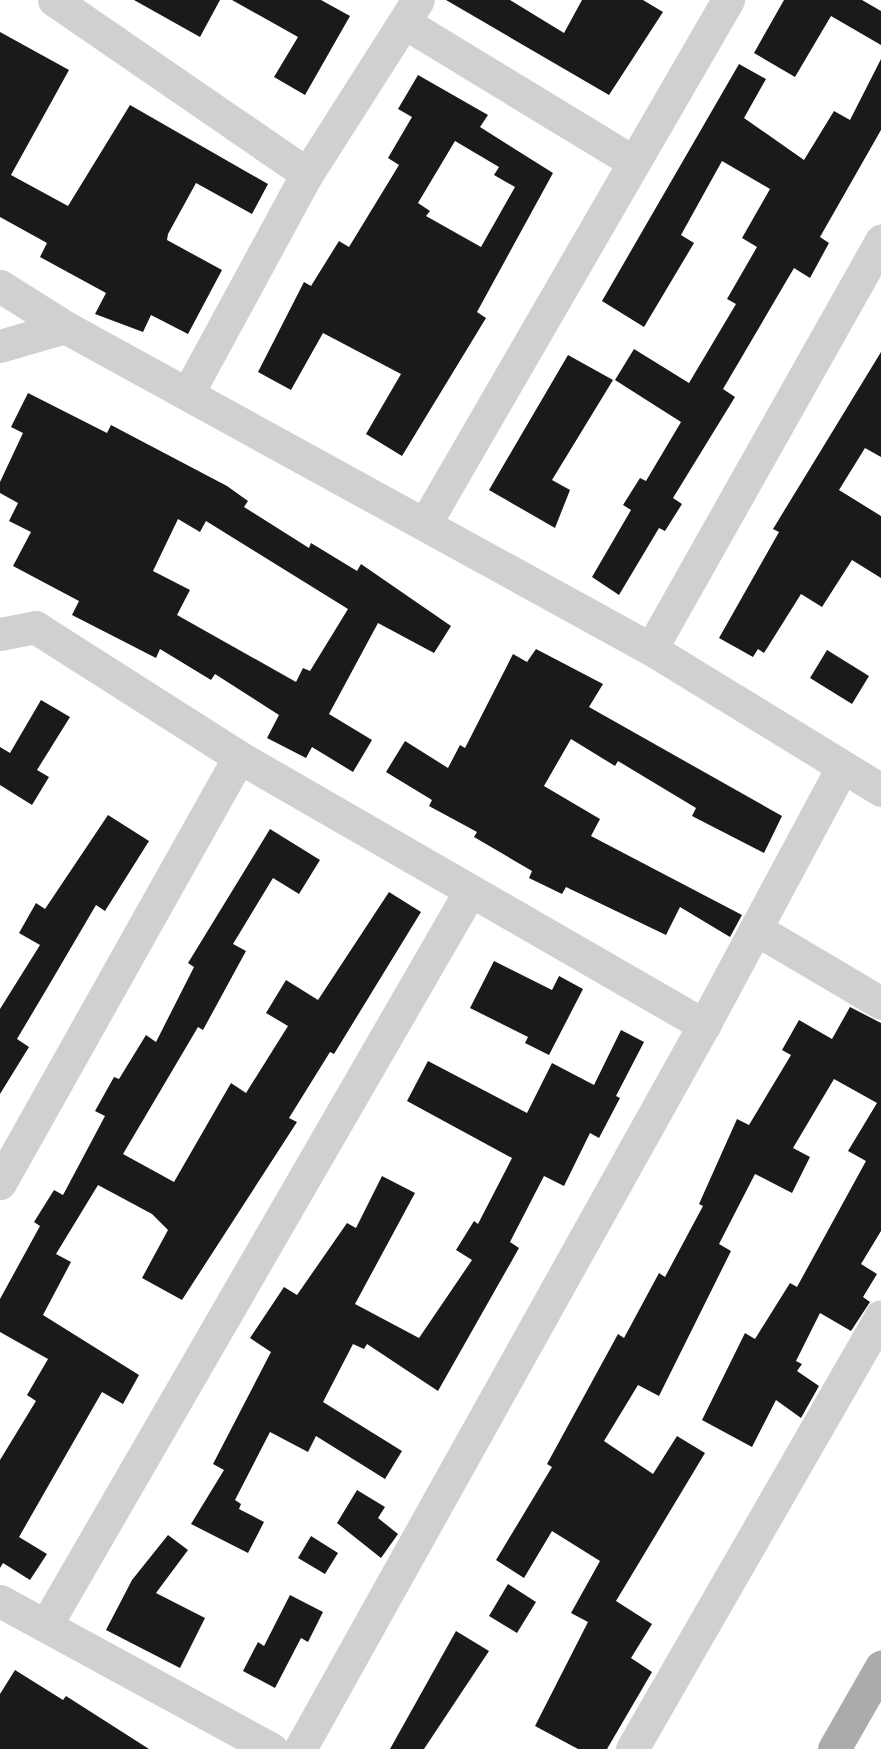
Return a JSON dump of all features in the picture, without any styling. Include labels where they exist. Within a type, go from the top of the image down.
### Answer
[{"type":"main road","points":[[834,1749],[881,1667]]},
{"type":"street","points":[[54,0],[95,11],[307,174]]},
{"type":"street","points":[[426,522],[728,0]]},
{"type":"street","points":[[189,391],[307,174],[411,11],[634,162]]},
{"type":"street","points":[[651,649],[881,240]]},
{"type":"street","points":[[0,286],[65,327],[189,391],[651,649],[842,768],[880,788]]},
{"type":"street","points":[[0,346],[65,327]]},
{"type":"street","points":[[0,634],[35,627],[239,757],[469,892],[704,1025]]},
{"type":"street","points":[[0,1183],[239,757]]},
{"type":"street","points":[[300,1749],[704,1025],[842,768]]},
{"type":"street","points":[[46,1625],[469,892]]},
{"type":"street","points":[[756,929],[881,1003]]},
{"type":"street","points":[[632,1749],[881,1316]]},
{"type":"street","points":[[0,1601],[271,1749]]},
{"type":"building","points":[[134,0],[220,0],[200,37]]},
{"type":"building","points":[[232,0],[321,0],[350,16],[305,95],[274,77],[298,37]]},
{"type":"building","points":[[446,0],[510,0],[564,33],[582,0],[643,0],[663,12],[609,95]]},
{"type":"building","points":[[784,0],[862,0],[881,11],[881,45],[831,16],[795,77],[754,53]]},
{"type":"building","points":[[0,32],[69,70],[11,175],[68,206],[130,105],[268,184],[252,214],[196,183],[168,234],[167,240],[222,270],[188,334],[151,315],[143,332],[95,314],[106,293],[40,257],[47,243],[0,217]]},
{"type":"building","points":[[881,59],[881,130],[820,237],[829,243],[810,278],[794,268],[723,389],[735,397],[673,498],[682,504],[665,531],[659,528],[619,595],[592,577],[631,510],[623,505],[640,478],[646,481],[681,422],[615,380],[634,349],[689,383],[736,304],[727,299],[757,247],[742,238],[770,189],[722,161],[681,235],[694,243],[644,327],[602,301],[739,64],[766,79],[744,118],[804,160],[834,111],[850,120]]},
{"type":"building","points":[[418,75],[488,115],[480,127],[553,173],[477,312],[486,318],[402,456],[366,434],[401,374],[323,333],[291,390],[258,372],[304,282],[311,286],[339,241],[349,247],[399,165],[388,158],[412,117],[398,109]],"holes":[[[455,141],[499,167],[494,175],[515,187],[481,247],[426,216],[430,211],[418,203]]]},
{"type":"building","points":[[881,352],[881,457],[865,448],[839,490],[881,516],[881,578],[852,560],[822,607],[801,594],[764,653],[758,649],[753,657],[719,638],[779,532],[773,529]]},
{"type":"building","points":[[568,355],[613,380],[552,480],[570,490],[555,528],[489,490]]},
{"type":"building","points":[[28,393],[107,433],[111,425],[227,486],[248,501],[244,507],[309,548],[311,543],[357,571],[361,564],[451,626],[434,653],[378,623],[329,714],[372,740],[353,772],[312,747],[306,758],[267,738],[279,715],[215,674],[211,680],[160,649],[156,658],[72,615],[79,601],[13,566],[31,532],[9,521],[18,503],[0,493],[0,482],[23,433],[11,427]],"holes":[[[178,519],[200,532],[206,521],[348,609],[310,671],[303,668],[296,682],[177,615],[190,590],[153,571]]]},
{"type":"building","points":[[536,649],[603,684],[589,707],[782,816],[764,853],[692,816],[696,808],[618,761],[615,766],[571,739],[544,786],[600,819],[591,836],[742,915],[730,937],[680,907],[666,935],[566,887],[562,894],[529,878],[532,871],[474,837],[477,832],[429,806],[432,800],[386,772],[405,741],[448,768],[460,745],[465,748],[513,654],[527,662]]},
{"type":"building","points":[[827,650],[869,676],[852,704],[810,678]]},
{"type":"building","points":[[41,700],[70,717],[37,770],[49,777],[32,805],[0,785],[0,747],[10,753]]},
{"type":"building","points":[[108,815],[149,841],[105,911],[96,905],[17,1039],[29,1047],[0,1094],[0,1009],[40,945],[19,933],[36,903],[45,909]]},
{"type":"building","points":[[270,829],[320,860],[299,894],[273,878],[233,944],[246,951],[203,1030],[198,1027],[123,1154],[174,1182],[231,1083],[246,1093],[288,1026],[266,1013],[286,980],[318,1000],[389,892],[421,912],[334,1054],[330,1052],[289,1118],[297,1122],[182,1300],[142,1278],[168,1230],[152,1214],[98,1185],[56,1254],[71,1262],[43,1315],[139,1375],[123,1404],[102,1392],[19,1537],[47,1554],[30,1580],[3,1563],[0,1568],[0,1460],[36,1401],[27,1395],[48,1359],[0,1332],[0,1299],[40,1226],[34,1222],[54,1190],[63,1195],[105,1116],[95,1111],[114,1077],[119,1079],[146,1035],[156,1042],[194,967],[188,963]]},
{"type":"building","points":[[494,961],[552,990],[559,976],[583,989],[549,1055],[525,1043],[528,1037],[470,1008]]},
{"type":"building","points":[[850,1007],[881,1023],[881,1231],[861,1264],[877,1274],[863,1297],[870,1302],[851,1331],[820,1313],[796,1361],[802,1364],[797,1371],[819,1386],[801,1418],[776,1400],[752,1447],[702,1420],[745,1333],[755,1339],[790,1283],[797,1287],[866,1161],[848,1151],[877,1103],[834,1079],[793,1148],[810,1157],[792,1193],[755,1174],[719,1244],[731,1251],[659,1396],[638,1385],[604,1441],[653,1474],[677,1436],[705,1453],[616,1601],[652,1624],[631,1658],[652,1672],[607,1749],[578,1749],[535,1726],[588,1622],[571,1613],[600,1561],[552,1531],[524,1578],[496,1560],[552,1467],[547,1464],[618,1334],[624,1338],[659,1273],[665,1277],[703,1206],[699,1204],[737,1119],[749,1125],[791,1055],[782,1050],[799,1020],[832,1039]]},
{"type":"building","points":[[621,1030],[644,1042],[616,1096],[620,1098],[599,1138],[590,1133],[564,1186],[544,1176],[510,1242],[519,1248],[438,1391],[367,1344],[364,1349],[353,1344],[323,1402],[402,1451],[385,1479],[316,1436],[308,1452],[270,1432],[235,1500],[241,1504],[239,1509],[264,1522],[248,1553],[191,1524],[224,1470],[213,1464],[271,1352],[250,1338],[284,1287],[297,1295],[347,1223],[356,1228],[382,1176],[415,1193],[355,1304],[419,1338],[472,1260],[456,1250],[474,1221],[478,1224],[512,1158],[407,1101],[428,1061],[527,1113],[552,1063],[594,1085]]},
{"type":"building","points":[[357,1490],[385,1507],[378,1518],[398,1534],[381,1558],[337,1523]]},
{"type":"building","points":[[168,1535],[188,1550],[156,1593],[205,1618],[180,1668],[106,1630],[132,1580]]},
{"type":"building","points":[[311,1536],[338,1553],[325,1574],[298,1558]]},
{"type":"building","points":[[508,1584],[536,1602],[517,1633],[489,1616]]},
{"type":"building","points":[[290,1595],[323,1612],[308,1642],[301,1638],[275,1688],[243,1671],[258,1642],[264,1646]]},
{"type":"building","points":[[456,1631],[489,1651],[424,1749],[390,1749]]},
{"type":"building","points":[[15,1670],[63,1700],[66,1696],[149,1749],[0,1749],[0,1694]]}]
